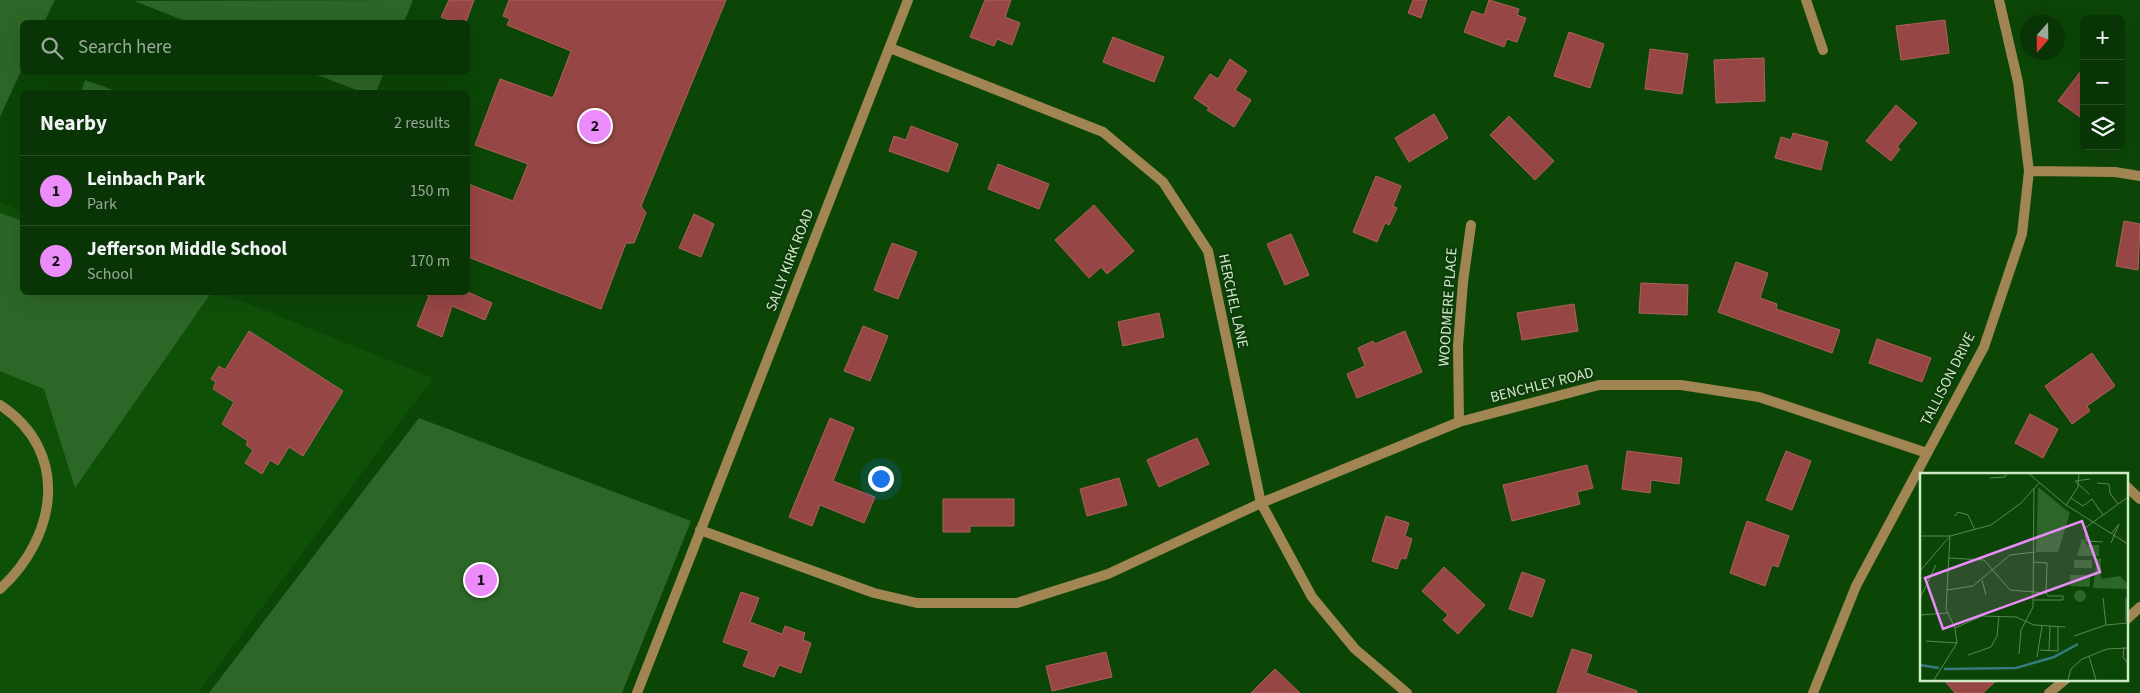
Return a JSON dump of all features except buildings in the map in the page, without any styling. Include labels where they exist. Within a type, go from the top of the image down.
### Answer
[{"type":"street","name":"SALLY KIRK ROAD","points":[[637,693],[908,0]]},
{"type":"street","points":[[1806,0],[1823,50]]},
{"type":"street","name":"TALLISON DRIVE","points":[[1813,693],[1856,586],[1984,347],[2022,234],[2029,171],[2018,82],[1999,0]]},
{"type":"street","name":"HERCHEL LANE","points":[[890,48],[1103,132],[1163,182],[1208,251],[1261,503],[1312,597],[1355,649],[1407,693]]},
{"type":"street","points":[[2029,171],[2116,172],[2140,176]]},
{"type":"street","name":"WOODMERE PLACE","points":[[1459,422],[1458,346],[1463,282],[1471,224]]},
{"type":"street","name":"BENCHLEY ROAD","points":[[700,530],[874,594],[917,603],[1016,603],[1108,574],[1261,503],[1459,422],[1599,385],[1681,385],[1759,397],[1926,453]]},
{"type":"street","points":[[0,405],[19,419],[40,447],[46,462],[49,486],[45,518],[35,541],[13,575],[0,589]]},
{"type":"street","points":[[2128,488],[2140,499]]},
{"type":"street","points":[[2128,618],[2140,607]]},
{"type":"street","points":[[2049,693],[2065,680]]},
{"type":"shaded area","points":[[0,0],[55,0],[45,20],[20,20],[20,73],[0,117]]},
{"type":"shaded area","points":[[413,0],[405,20],[183,20],[134,1]]},
{"type":"shaded area","points":[[317,75],[383,75],[377,90],[357,90]]},
{"type":"shaded area","points":[[85,80],[113,90],[82,90]]},
{"type":"shaded area","points":[[0,202],[20,210],[20,295],[227,295],[433,378],[198,693],[0,693]]},
{"type":"shaded area","points":[[0,213],[20,220],[20,295],[210,295],[75,488],[44,389],[0,371]]},
{"type":"shaded area","points":[[419,418],[691,521],[622,693],[209,693]]},
{"type":"place","name":"Jefferson Middle School","points":[[595,126]]},
{"type":"place","name":"Leinbach Park","points":[[481,580]]}]
